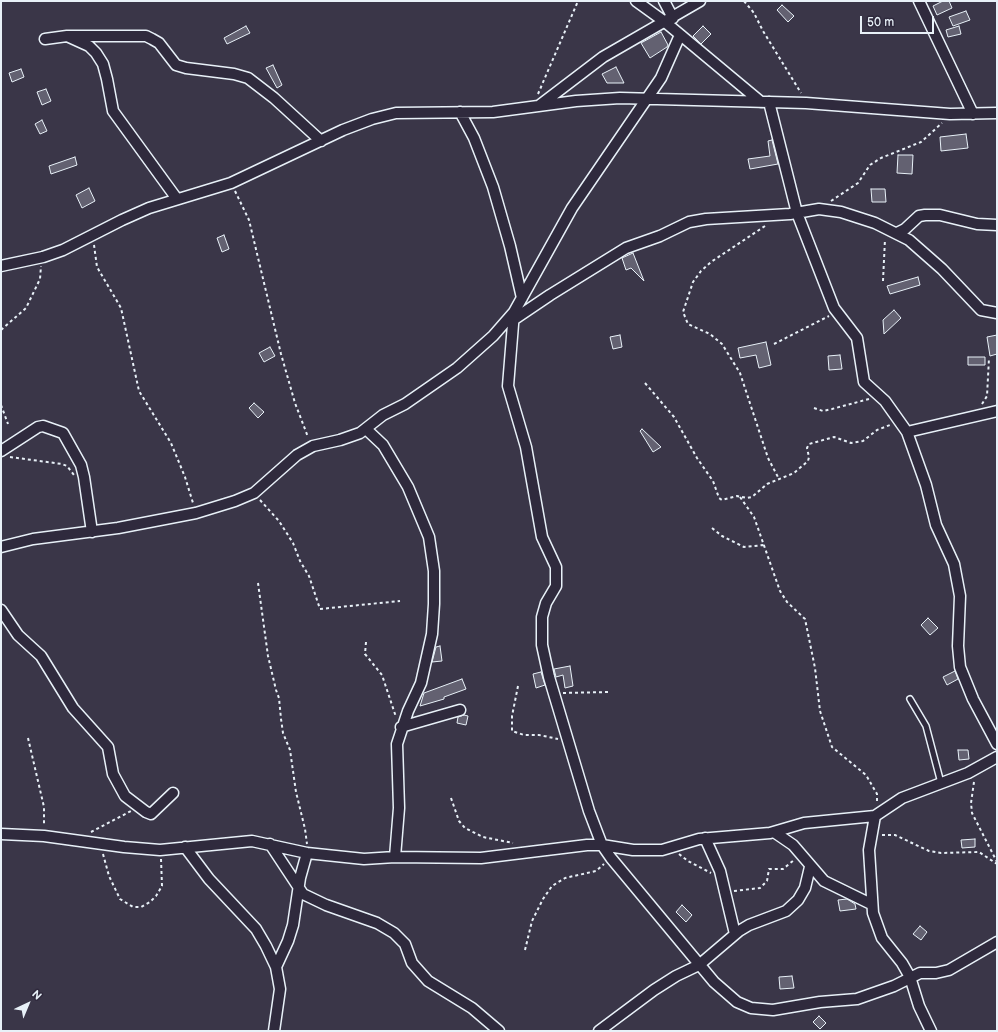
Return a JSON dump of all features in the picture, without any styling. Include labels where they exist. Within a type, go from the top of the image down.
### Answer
[{"type":"street","points":[[636,1],[669,20]]},
{"type":"street","points":[[664,1],[669,20],[680,35],[765,102],[797,213],[837,312],[857,338],[864,384],[885,401],[907,432],[926,485],[936,525],[956,569],[960,596],[958,646],[960,667],[973,699],[997,744]]},
{"type":"street","points":[[534,107],[603,57],[700,1]]},
{"type":"street","points":[[919,1],[973,114]]},
{"type":"street","points":[[680,35],[671,58],[649,99],[588,183],[513,316],[508,386],[509,392],[528,454],[542,537],[556,567],[556,586],[546,603],[541,625],[542,645],[554,693],[589,811],[602,845],[610,858],[699,966],[714,982],[737,1002],[751,1008],[773,1010],[820,1002],[857,999],[894,986],[920,973],[936,973],[949,970],[997,942]]},
{"type":"street","points":[[68,36],[85,44],[96,53],[103,64],[113,111],[177,198]]},
{"type":"street","points":[[45,39],[68,36],[146,36],[152,38],[159,43],[176,64],[186,68],[234,74],[248,78],[269,94],[321,141]]},
{"type":"street","points":[[1,266],[42,257],[63,250],[122,220],[177,198],[231,183],[372,119],[396,113],[493,112],[602,99],[649,99],[806,103],[954,114],[997,113]]},
{"type":"street","points":[[460,112],[474,138],[493,187],[510,246],[522,298]]},
{"type":"street","points":[[1,547],[33,539],[92,532],[196,513],[254,493],[297,456],[318,444],[352,437],[366,429],[383,415],[405,404],[457,368],[513,316],[626,248],[660,236],[689,222],[706,219],[797,213],[819,209],[842,212],[875,223],[916,245],[942,269],[981,310],[997,313]]},
{"type":"street","points":[[896,233],[906,228],[919,216],[925,214],[940,215],[977,224],[997,225]]},
{"type":"street","points":[[907,432],[997,411]]},
{"type":"street","points":[[4,454],[30,430],[38,427],[43,426],[58,431],[66,436],[81,465],[84,476],[92,532]]},
{"type":"street","points":[[366,429],[383,445],[408,487],[430,537],[434,570],[432,634],[421,683],[401,728],[396,752],[399,808],[395,857]]},
{"type":"street","points":[[1,610],[18,635],[41,656],[73,708],[108,747],[115,780],[125,796],[146,812],[153,813],[173,793]]},
{"type":"street","points":[[401,728],[460,710]]},
{"type":"street","points":[[1,834],[44,836],[160,850],[252,841],[307,853],[350,858],[481,858],[570,846],[602,845],[633,850],[662,850],[705,838],[774,832],[804,823],[875,816],[902,798],[977,769],[997,757]]},
{"type":"street","points":[[875,816],[871,836],[869,874],[872,904],[878,930],[882,938],[902,963],[910,977],[919,1006],[931,1031]]},
{"type":"street","points":[[774,832],[790,843],[801,854],[819,878],[872,904]]},
{"type":"street","points":[[705,838],[721,877],[735,934]]},
{"type":"street","points":[[270,844],[299,888],[306,895],[320,903],[377,923],[394,933],[405,944],[412,963],[428,981],[472,1008],[499,1031]]},
{"type":"street","points":[[185,847],[209,878],[256,929],[276,967],[280,989],[274,1031]]},
{"type":"street","points":[[276,967],[288,941],[307,853]]},
{"type":"street","points":[[600,1031],[660,986],[699,966],[735,934],[749,925],[778,915],[793,905],[805,888],[810,867]]},
{"type":"lane","points":[[910,698],[926,726],[941,783]]},
{"type":"path","points":[[534,107],[578,1]]},
{"type":"path","points":[[744,1],[754,13],[763,31],[806,103]]},
{"type":"path","points":[[819,209],[858,183],[870,165],[881,158],[921,142],[954,114]]},
{"type":"path","points":[[231,183],[249,220],[295,403],[306,434],[311,440],[318,444]]},
{"type":"path","points":[[766,225],[711,262],[701,271],[694,282],[683,312],[688,324],[710,334],[722,344],[740,373],[768,458],[779,479]]},
{"type":"path","points":[[883,281],[885,228]]},
{"type":"path","points":[[93,234],[97,267],[121,308],[139,391],[171,443],[185,477],[196,513]]},
{"type":"path","points":[[1,330],[26,308],[40,278],[42,257]]},
{"type":"path","points":[[774,344],[837,312]]},
{"type":"path","points":[[972,418],[987,396],[989,358]]},
{"type":"path","points":[[645,382],[674,417],[714,482],[722,500],[752,496],[767,484],[794,473],[805,465],[810,457],[807,448],[809,444],[834,437],[851,443],[863,441],[877,430],[901,423]]},
{"type":"path","points":[[814,408],[823,411],[855,404],[879,396]]},
{"type":"path","points":[[1,405],[8,424]]},
{"type":"path","points":[[4,454],[62,464],[67,466],[72,475],[84,476]]},
{"type":"path","points":[[254,493],[279,521],[293,543],[300,561],[309,576],[320,609],[400,601]]},
{"type":"path","points":[[740,497],[754,517],[780,591],[786,600],[805,619],[815,668],[820,711],[832,747],[866,775],[877,794],[875,816]]},
{"type":"path","points":[[712,528],[722,536],[744,547],[764,545]]},
{"type":"path","points":[[258,583],[268,656],[276,690],[280,698],[283,734],[290,750],[296,792],[305,829],[307,853]]},
{"type":"path","points":[[366,642],[365,654],[382,674],[394,713],[401,728]]},
{"type":"path","points":[[518,686],[512,716],[512,731],[524,735],[539,735],[553,738],[570,745]]},
{"type":"path","points":[[554,693],[609,692]]},
{"type":"path","points":[[28,738],[44,807],[44,836]]},
{"type":"path","points":[[977,769],[972,787],[972,812],[997,863]]},
{"type":"path","points":[[451,798],[459,821],[465,828],[483,837],[515,844]]},
{"type":"path","points":[[84,841],[92,831],[128,813],[136,805]]},
{"type":"path","points":[[871,836],[895,835],[929,851],[941,853],[979,852],[997,863]]},
{"type":"path","points":[[101,844],[104,862],[120,899],[133,907],[141,907],[150,902],[162,886],[160,850]]},
{"type":"path","points":[[672,848],[702,870],[721,877]]},
{"type":"path","points":[[725,892],[760,888],[766,881],[769,868],[784,869],[801,854]]},
{"type":"path","points":[[525,950],[532,921],[542,899],[552,886],[565,878],[596,871],[610,858]]},
{"type":"building","points":[[943,1],[949,1],[952,8],[937,15],[933,6]]},
{"type":"building","points":[[782,5],[794,16],[788,22],[777,10]]},
{"type":"building","points":[[966,11],[970,20],[953,26],[949,17]]},
{"type":"building","points":[[246,26],[250,33],[227,44],[224,38]]},
{"type":"building","points":[[703,26],[711,34],[701,44],[693,36]]},
{"type":"building","points":[[959,26],[961,34],[948,37],[946,30]]},
{"type":"building","points":[[661,32],[668,45],[650,58],[641,43]]},
{"type":"building","points":[[273,65],[282,85],[277,88],[266,68]]},
{"type":"building","points":[[616,67],[624,83],[607,83],[602,74]]},
{"type":"building","points":[[21,69],[24,77],[12,82],[9,73]]},
{"type":"building","points":[[46,89],[51,101],[42,105],[37,92]]},
{"type":"building","points":[[42,120],[47,131],[40,134],[35,124]]},
{"type":"building","points":[[966,134],[968,148],[941,151],[940,137]]},
{"type":"building","points":[[772,140],[778,164],[750,169],[748,159],[770,156],[768,141]]},
{"type":"building","points":[[898,155],[913,155],[912,174],[897,173]]},
{"type":"building","points":[[75,157],[77,165],[51,174],[49,166]]},
{"type":"building","points":[[89,188],[95,201],[82,208],[76,195]]},
{"type":"building","points":[[871,189],[885,189],[886,202],[872,202]]},
{"type":"building","points":[[224,235],[229,249],[222,252],[217,238]]},
{"type":"building","points":[[633,253],[644,281],[631,268],[626,270],[622,258]]},
{"type":"building","points":[[918,277],[920,285],[890,294],[887,286]]},
{"type":"building","points":[[894,310],[901,318],[884,334],[883,320]]},
{"type":"building","points":[[620,335],[622,347],[613,349],[610,337]]},
{"type":"building","points":[[997,335],[997,354],[990,356],[987,337]]},
{"type":"building","points":[[766,342],[771,365],[759,368],[756,355],[740,358],[738,348]]},
{"type":"building","points":[[270,347],[275,356],[264,362],[259,353]]},
{"type":"building","points":[[840,355],[842,369],[829,370],[828,356]]},
{"type":"building","points":[[968,357],[985,357],[985,365],[968,365]]},
{"type":"building","points":[[254,403],[264,412],[258,418],[249,408]]},
{"type":"building","points":[[642,429],[661,447],[653,452],[640,431]]},
{"type":"building","points":[[928,618],[938,628],[930,635],[921,625]]},
{"type":"building","points":[[440,646],[442,661],[432,662],[436,647]]},
{"type":"building","points":[[570,666],[573,686],[565,688],[563,675],[556,677],[554,669]]},
{"type":"building","points":[[955,671],[958,679],[947,685],[943,677]]},
{"type":"building","points":[[541,672],[545,685],[536,688],[533,674]]},
{"type":"building","points":[[462,679],[466,689],[444,697],[444,699],[420,706],[424,693]]},
{"type":"building","points":[[464,715],[468,716],[466,725],[457,723],[458,717]]},
{"type":"building","points":[[958,750],[968,750],[969,759],[959,760]]},
{"type":"building","points":[[975,839],[975,847],[962,848],[961,840]]},
{"type":"building","points":[[847,899],[855,904],[856,909],[840,911],[838,900]]},
{"type":"building","points":[[682,905],[692,915],[686,922],[676,912]]},
{"type":"building","points":[[920,926],[927,932],[921,940],[913,934]]},
{"type":"building","points":[[792,976],[794,988],[780,989],[779,977]]},
{"type":"building","points":[[819,1016],[826,1023],[820,1029],[813,1022]]}]
